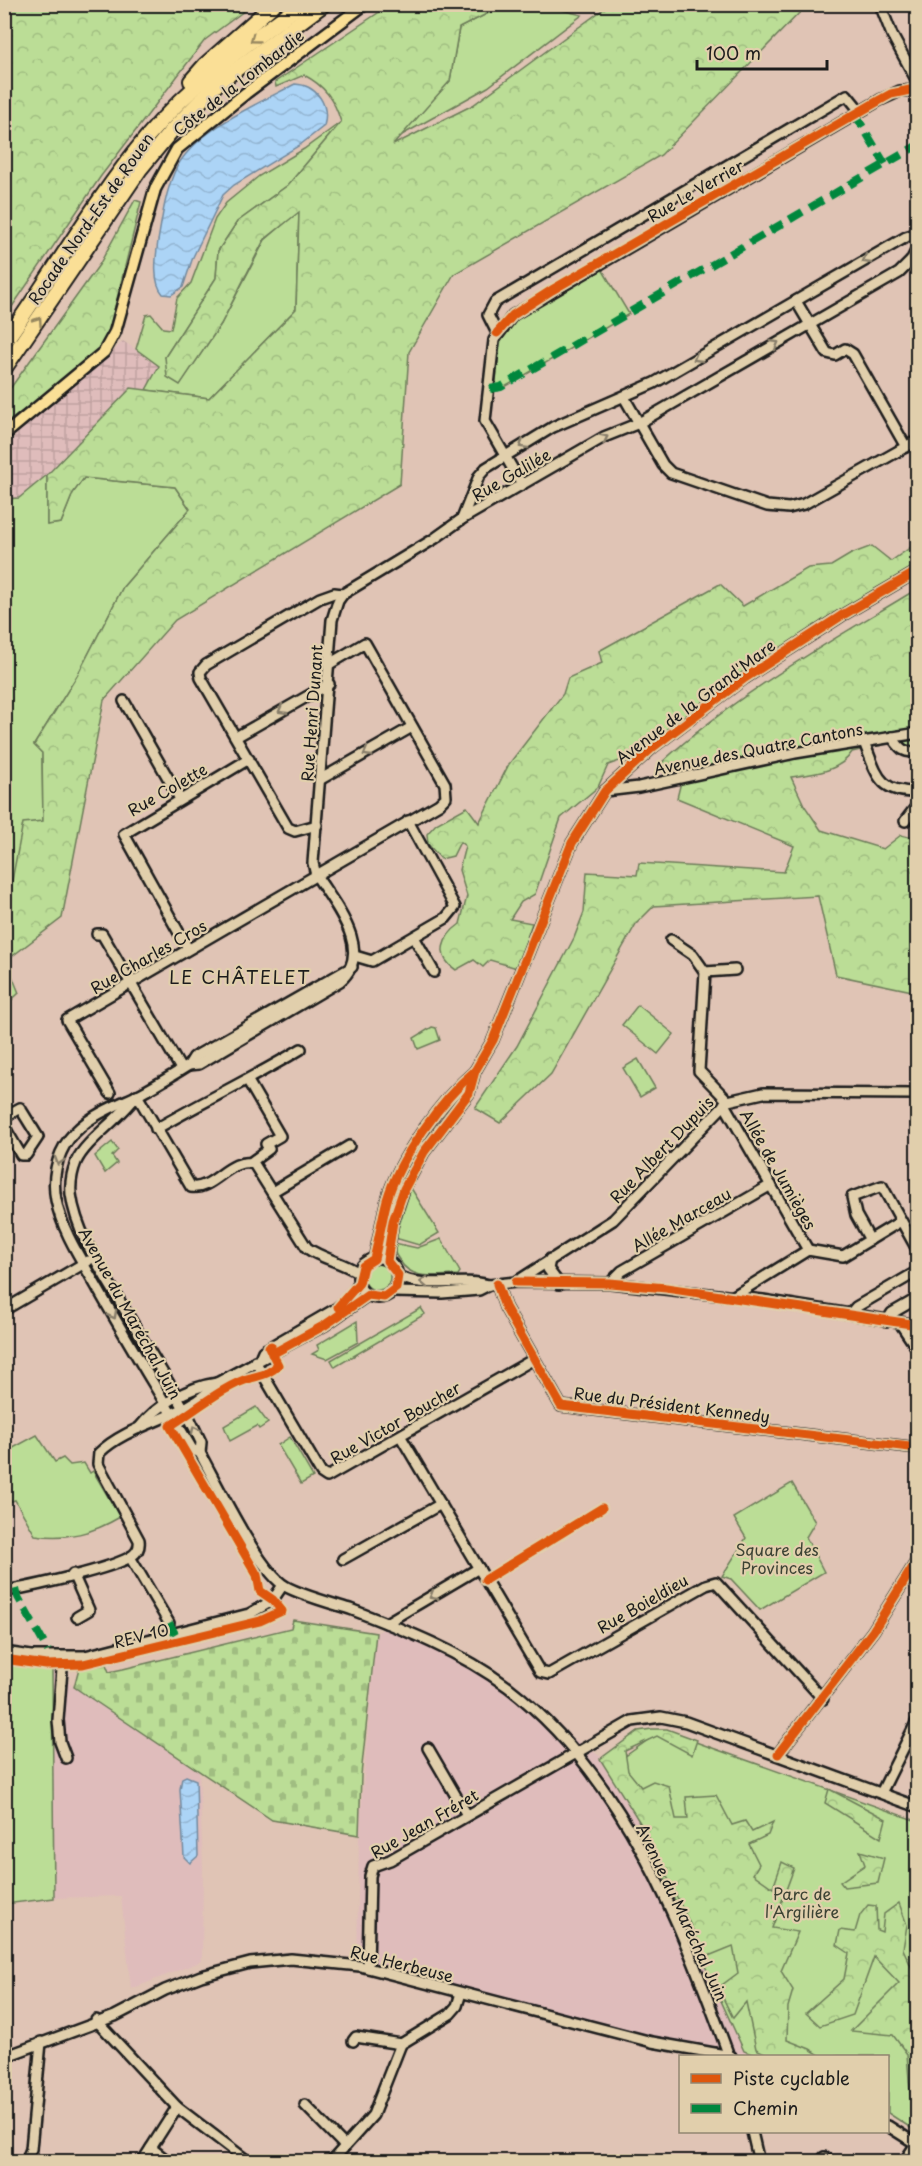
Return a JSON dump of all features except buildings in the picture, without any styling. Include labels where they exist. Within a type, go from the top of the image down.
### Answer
[{"type":"highway","points":[[165,117],[205,65],[274,4]]},
{"type":"highway","name":"Rocade Nord-Est de Rouen","points":[[4,343],[124,166],[165,117],[220,65],[302,4]]},
{"type":"highway","name":"Rocade Nord-Est de Rouen","points":[[4,369],[140,169],[172,130],[218,83],[323,5]]},
{"type":"main road","name":"Côte de la Lombardie","points":[[4,435],[104,352],[115,332],[155,189],[177,149],[246,93],[364,4]]},
{"type":"street","points":[[881,7],[892,35],[918,83]]},
{"type":"street","name":"Rue Le Verrier","points":[[497,333],[513,315],[529,304],[860,111],[891,94],[918,90]]},
{"type":"street","points":[[522,485],[485,422],[491,356],[497,333],[488,315],[495,302],[847,96],[860,111]]},
{"type":"street","name":"Rue Galilée","points":[[462,519],[482,472],[505,456],[553,427],[654,384],[906,237],[918,233]]},
{"type":"street","name":"Rue Galilée","points":[[462,519],[604,437],[639,423],[906,268],[918,247]]},
{"type":"street","points":[[796,301],[826,353],[835,355],[845,349],[853,354],[906,447]]},
{"type":"street","points":[[624,397],[663,465],[671,473],[775,508],[804,504],[918,440]]},
{"type":"street","points":[[317,825],[295,831],[288,828],[201,678],[202,668],[320,598],[334,593],[343,594],[462,519]]},
{"type":"street","name":"Avenue de la Grand'Mare","points":[[374,1259],[387,1199],[398,1172],[448,1099],[475,1071],[493,1040],[572,843],[605,790],[652,748],[746,678],[841,616],[918,571]]},
{"type":"street","name":"Rue Henri Dunant","points":[[343,594],[334,610],[314,863],[316,875],[350,932],[355,956]]},
{"type":"street","points":[[321,779],[412,727],[365,644],[331,663]]},
{"type":"street","points":[[236,737],[329,684]]},
{"type":"street","points":[[124,701],[180,800]]},
{"type":"street","name":"Rue Charles Cros","points":[[110,1093],[67,1020],[441,802],[447,793],[445,784],[412,727]]},
{"type":"street","name":"Avenue des Quatre Cantons","points":[[605,790],[639,787],[795,753],[918,733]]},
{"type":"street","points":[[892,737],[901,750],[909,753],[918,751]]},
{"type":"street","points":[[864,742],[875,769],[888,789],[899,793],[918,792]]},
{"type":"street","name":"Rue Colette","points":[[188,949],[124,836],[129,829],[249,759]]},
{"type":"street","points":[[905,821],[918,804]]},
{"type":"street","points":[[248,1081],[280,1136],[266,1144],[268,1149],[250,1163],[237,1165],[193,1188],[137,1095],[185,1067],[199,1064],[340,981],[352,967],[355,956],[372,961],[449,916],[455,907],[408,821]]},
{"type":"street","points":[[97,934],[102,934],[185,1067]]},
{"type":"street","points":[[414,937],[434,972]]},
{"type":"street","points":[[671,940],[693,955],[705,972],[735,970]]},
{"type":"street","name":"Allée de Jumièges","points":[[705,972],[699,1071],[726,1102],[808,1250]]},
{"type":"street","points":[[156,1129],[209,1097],[248,1081],[301,1049]]},
{"type":"street","name":"Avenue de la Grand'Mare","points":[[387,1261],[393,1221],[404,1189],[424,1152],[469,1093],[475,1071]]},
{"type":"street","name":"Rue Albert Dupuis","points":[[516,1282],[613,1220],[726,1102],[764,1093],[918,1094]]},
{"type":"street","name":"Avenue du Maréchal Juin","points":[[137,1095],[125,1112],[84,1149],[73,1170],[71,1193],[95,1257],[183,1407],[201,1442],[200,1453]]},
{"type":"street","name":"Avenue du Maréchal Juin","points":[[137,1095],[118,1102],[78,1129],[58,1160],[55,1181],[56,1198],[84,1264],[192,1449],[200,1453],[261,1560],[283,1585],[441,1646],[508,1688],[576,1752],[605,1790],[645,1858],[696,1971],[729,2055]]},
{"type":"street","points":[[4,1117],[21,1108],[38,1137],[27,1155],[21,1155],[4,1126]]},
{"type":"street","points":[[272,1192],[349,1146]]},
{"type":"street","points":[[250,1163],[257,1167],[307,1248],[317,1255],[345,1263],[359,1273]]},
{"type":"street","name":"Allée Marceau","points":[[610,1283],[622,1271],[771,1185]]},
{"type":"street","points":[[870,1240],[856,1215],[852,1197],[882,1186],[918,1251]]},
{"type":"street","points":[[732,1297],[808,1250],[843,1256],[901,1221]]},
{"type":"street","points":[[4,1310],[95,1257]]},
{"type":"street","points":[[257,1360],[263,1351],[337,1308],[348,1299],[359,1283],[359,1273],[365,1263],[374,1259],[387,1261],[394,1266],[398,1276],[393,1292]]},
{"type":"street","points":[[550,1259],[548,1269],[559,1284]]},
{"type":"street","points":[[850,1314],[857,1306],[918,1271]]},
{"type":"street","points":[[398,1276],[418,1282],[477,1282],[493,1285]]},
{"type":"street","points":[[359,1283],[368,1295],[380,1298],[393,1292],[442,1293],[479,1290],[493,1285],[516,1282],[610,1283],[732,1297],[918,1325]]},
{"type":"street","name":"Rue du Président Kennedy","points":[[493,1285],[561,1406],[918,1448]]},
{"type":"street","points":[[139,1428],[150,1425],[208,1393],[217,1383],[325,1325],[368,1295]]},
{"type":"street","points":[[887,1321],[892,1313],[918,1298]]},
{"type":"street","points":[[900,1323],[918,1350]]},
{"type":"street","name":"Rue Victor Boucher","points":[[257,1360],[321,1473],[327,1477],[401,1437],[534,1359]]},
{"type":"street","points":[[4,1591],[130,1557],[139,1548],[140,1540],[97,1460],[102,1450],[139,1428],[177,1397],[205,1384],[217,1383]]},
{"type":"street","points":[[386,1623],[479,1568],[401,1437]]},
{"type":"street","points":[[343,1559],[441,1504]]},
{"type":"street","points":[[130,1557],[169,1623]]},
{"type":"street","points":[[778,1754],[823,1699],[880,1622],[918,1558]]},
{"type":"street","name":"Rue Boieldieu","points":[[479,1568],[540,1672],[549,1674],[706,1585],[716,1582],[823,1699]]},
{"type":"street","points":[[73,1574],[89,1610],[77,1617]]},
{"type":"street","points":[[4,1652],[63,1657],[85,1656],[249,1614],[272,1601],[283,1585]]},
{"type":"street","points":[[63,1657],[58,1720],[60,1742],[66,1758]]},
{"type":"street","name":"Rue Jean Fréret","points":[[368,1968],[370,1876],[373,1866],[632,1721],[661,1717],[686,1722],[918,1807]]},
{"type":"street","points":[[881,1793],[918,1719]]},
{"type":"street","points":[[428,1748],[467,1815]]},
{"type":"street","name":"Rue Herbeuse","points":[[4,2057],[96,2020],[115,2016],[165,1990],[201,1976],[250,1963],[291,1959],[368,1968],[652,2042],[724,2055]]},
{"type":"street","points":[[331,2162],[373,2115],[402,2044],[450,2014],[457,2006],[461,1993]]},
{"type":"street","points":[[96,2020],[177,2107],[249,2162]]},
{"type":"street","points":[[353,2041],[356,2037],[402,2044]]},
{"type":"street","points":[[26,2162],[31,2149],[41,2042]]},
{"type":"street","points":[[305,2105],[344,2145]]},
{"type":"street","points":[[142,2162],[177,2107]]},
{"type":"street","points":[[889,2127],[917,2144],[904,2162]]},
{"type":"street","points":[[752,2133],[759,2162]]},
{"type":"street","points":[[151,2148],[169,2162]]},
{"type":"street","points":[[821,2162],[824,2157],[830,2162]]},
{"type":"shaded area","points":[[123,341],[160,366],[146,390],[131,388],[47,475],[19,498],[5,499],[5,447],[29,422],[106,359]]},
{"type":"shaded area","points":[[399,1621],[613,1765],[747,2055],[695,2055],[357,1962],[359,1835],[376,1633]]},
{"type":"shaded area","points":[[52,1668],[74,1687],[199,1771],[203,1867],[202,1961],[131,1989],[121,1896],[54,1898]]},
{"type":"green space","points":[[7,5],[252,5],[205,40],[101,176],[5,317],[4,9]]},
{"type":"green space","points":[[390,5],[504,5],[459,28],[450,81],[393,145],[473,105],[609,5],[807,5],[661,155],[454,274],[409,352],[400,484],[175,620],[104,700],[62,918],[6,961],[19,993],[5,1006],[5,917],[23,823],[43,821],[42,753],[34,745],[77,676],[123,587],[190,509],[175,487],[84,478],[73,493],[61,523],[47,525],[47,475],[131,388],[209,398],[296,309],[299,212],[264,240],[221,324],[180,385],[167,377],[165,357],[216,278],[218,251],[237,222],[288,185],[341,122],[328,94],[311,79],[304,75],[276,87],[275,82]]},
{"type":"green space","points":[[504,5],[542,5],[582,15],[488,87],[400,136],[450,81],[459,28]]},
{"type":"green space","points":[[341,122],[288,185],[237,222],[218,251],[216,278],[165,357],[180,384],[221,324],[265,240],[299,211],[296,309],[209,398],[146,390],[159,366],[136,349],[146,315],[151,314],[163,328],[171,329],[177,298],[191,283],[215,219],[226,203],[259,176],[304,149]]},
{"type":"green space","points":[[135,200],[141,202],[106,343],[95,357],[5,424],[4,397],[99,265]]},
{"type":"green space","points":[[602,269],[629,314],[498,391],[495,390],[500,343],[513,322]]},
{"type":"green space","points":[[47,475],[47,525],[61,523],[73,493],[84,478],[175,487],[190,509],[123,587],[77,676],[34,745],[42,753],[43,822],[5,917],[5,499],[19,498]]},
{"type":"green space","points":[[917,543],[917,568],[788,645],[714,695],[636,755],[608,765],[598,787],[561,818],[535,894],[521,902],[510,919],[532,923],[517,968],[490,960],[483,967],[474,960],[456,970],[449,964],[445,959],[443,946],[449,934],[460,924],[467,896],[459,870],[465,846],[460,842],[453,856],[441,859],[428,844],[427,834],[436,824],[467,807],[479,823],[509,764],[563,694],[568,678],[602,663],[599,651],[720,584],[743,606],[808,568],[831,566],[851,554],[872,546],[891,561]]},
{"type":"green space","points":[[917,589],[917,747],[907,748],[899,741],[852,752],[847,759],[833,768],[791,777],[804,805],[821,830],[883,849],[901,835],[917,839],[917,992],[836,975],[818,896],[654,906],[636,924],[551,1074],[500,1123],[475,1108],[517,1046],[574,938],[584,912],[587,872],[637,875],[639,863],[784,872],[794,846],[677,798],[685,766],[664,770],[660,764],[720,714],[784,670]]},
{"type":"green space","points":[[638,1005],[674,1034],[658,1054],[622,1025]]},
{"type":"green space","points":[[432,1027],[436,1028],[440,1040],[418,1049],[414,1038]]},
{"type":"green space","points":[[638,1059],[655,1088],[640,1097],[623,1068]]},
{"type":"green space","points":[[112,1142],[118,1150],[112,1156],[117,1163],[105,1173],[95,1156]]},
{"type":"green space","points":[[411,1188],[439,1233],[419,1245],[395,1238]]},
{"type":"green space","points":[[441,1239],[460,1272],[458,1275],[425,1276],[411,1272],[394,1250],[394,1243],[417,1248]]},
{"type":"green space","points":[[377,1264],[386,1268],[390,1277],[386,1286],[377,1290],[368,1286],[364,1277],[368,1268]]},
{"type":"green space","points":[[99,1281],[167,1390],[162,1392]]},
{"type":"green space","points":[[421,1308],[425,1314],[335,1367],[331,1360]]},
{"type":"green space","points":[[357,1321],[358,1342],[327,1359],[312,1354],[319,1350],[317,1345]]},
{"type":"green space","points":[[256,1407],[268,1423],[259,1429],[257,1426],[230,1441],[224,1426]]},
{"type":"green space","points":[[37,1435],[55,1462],[63,1458],[70,1465],[84,1463],[90,1473],[93,1471],[120,1517],[79,1534],[58,1537],[35,1535],[15,1500],[5,1503],[4,1453]]},
{"type":"green space","points":[[290,1437],[313,1477],[301,1484],[278,1445]]},
{"type":"green space","name":"Square des Provinces","points":[[792,1483],[815,1522],[806,1537],[824,1572],[760,1610],[731,1579],[722,1576],[746,1538],[734,1518]]},
{"type":"green space","points":[[293,1620],[376,1633],[361,1775],[359,1835],[272,1820],[74,1687],[79,1668],[105,1662],[109,1672],[123,1669],[291,1628]]},
{"type":"green space","points":[[5,1662],[52,1668],[54,1898],[5,1904]]},
{"type":"green space","points":[[667,1729],[697,1740],[692,1755],[657,1736],[625,1751],[628,1771],[641,1787],[653,1781],[669,1786],[676,1819],[688,1819],[686,1797],[716,1795],[732,1825],[745,1821],[752,1832],[773,1822],[768,1835],[749,1844],[759,1864],[753,1874],[773,1888],[782,1862],[794,1868],[772,1928],[798,1932],[781,1971],[793,1990],[788,2007],[787,2040],[819,2055],[769,2055],[756,2049],[746,2002],[733,2018],[718,1988],[738,1973],[733,1946],[706,1957],[644,1829],[600,1759],[638,1731]]},
{"type":"green space","name":"Parc de l'Argilière","points":[[662,1730],[917,1821],[917,2132],[889,2114],[889,2055],[754,2055],[744,2051],[613,1765]]},
{"type":"green space","points":[[829,1789],[886,1819],[881,1838],[825,1803]]},
{"type":"green space","points":[[860,1851],[884,1858],[878,1883],[844,1887],[840,1882],[865,1865]]},
{"type":"green space","points":[[899,1903],[907,1925],[903,1949],[917,1979],[917,2118],[912,2117],[907,2054],[893,2035],[851,2031],[899,1983],[874,1957],[853,2015],[820,2026],[806,2013],[844,1979],[849,1953],[837,1945],[840,1930],[855,1932],[860,1915],[868,1905],[876,1906],[877,1930],[882,1932],[884,1914]]},
{"type":"water","points":[[295,84],[310,88],[320,98],[325,111],[324,126],[300,145],[234,185],[223,195],[193,257],[183,287],[171,295],[163,294],[156,276],[158,241],[168,190],[183,158],[210,132],[244,110]]},
{"type":"water","points":[[186,1776],[196,1780],[198,1856],[190,1863],[184,1857],[180,1789],[182,1778]]},
{"type":"marked path","points":[[855,114],[885,164]]},
{"type":"marked path","points":[[490,389],[501,387],[918,145]]},
{"type":"marked path","points":[[16,1589],[18,1597],[48,1651]]},
{"type":"marked path","points":[[169,1623],[175,1634]]},
{"type":"cycle path","points":[[497,333],[513,315],[552,290],[880,100],[891,94],[910,90]]},
{"type":"cycle path","points":[[272,1354],[325,1325],[368,1295],[384,1297],[396,1288],[398,1275],[387,1261],[393,1221],[404,1189],[424,1152],[469,1093],[475,1071],[493,1040],[572,843],[605,791],[652,748],[745,678],[841,616],[918,571]]},
{"type":"cycle path","points":[[338,1307],[359,1283],[363,1266],[374,1259],[387,1200],[411,1148],[449,1097],[475,1071]]},
{"type":"cycle path","points":[[516,1282],[610,1283],[666,1288],[918,1325]]},
{"type":"cycle path","points":[[497,1284],[505,1307],[561,1406],[918,1448]]},
{"type":"cycle path","name":"REV 10","points":[[4,1659],[46,1665],[83,1664],[260,1621],[282,1611],[273,1600],[260,1591],[257,1575],[170,1426],[232,1386],[275,1368],[278,1365],[269,1347],[271,1346]]},
{"type":"cycle path","points":[[485,1580],[602,1508]]},
{"type":"cycle path","points":[[778,1754],[873,1631],[918,1559]]},
{"type":"district","name":"LE CHÂTELET","points":[[240,976]]}]
